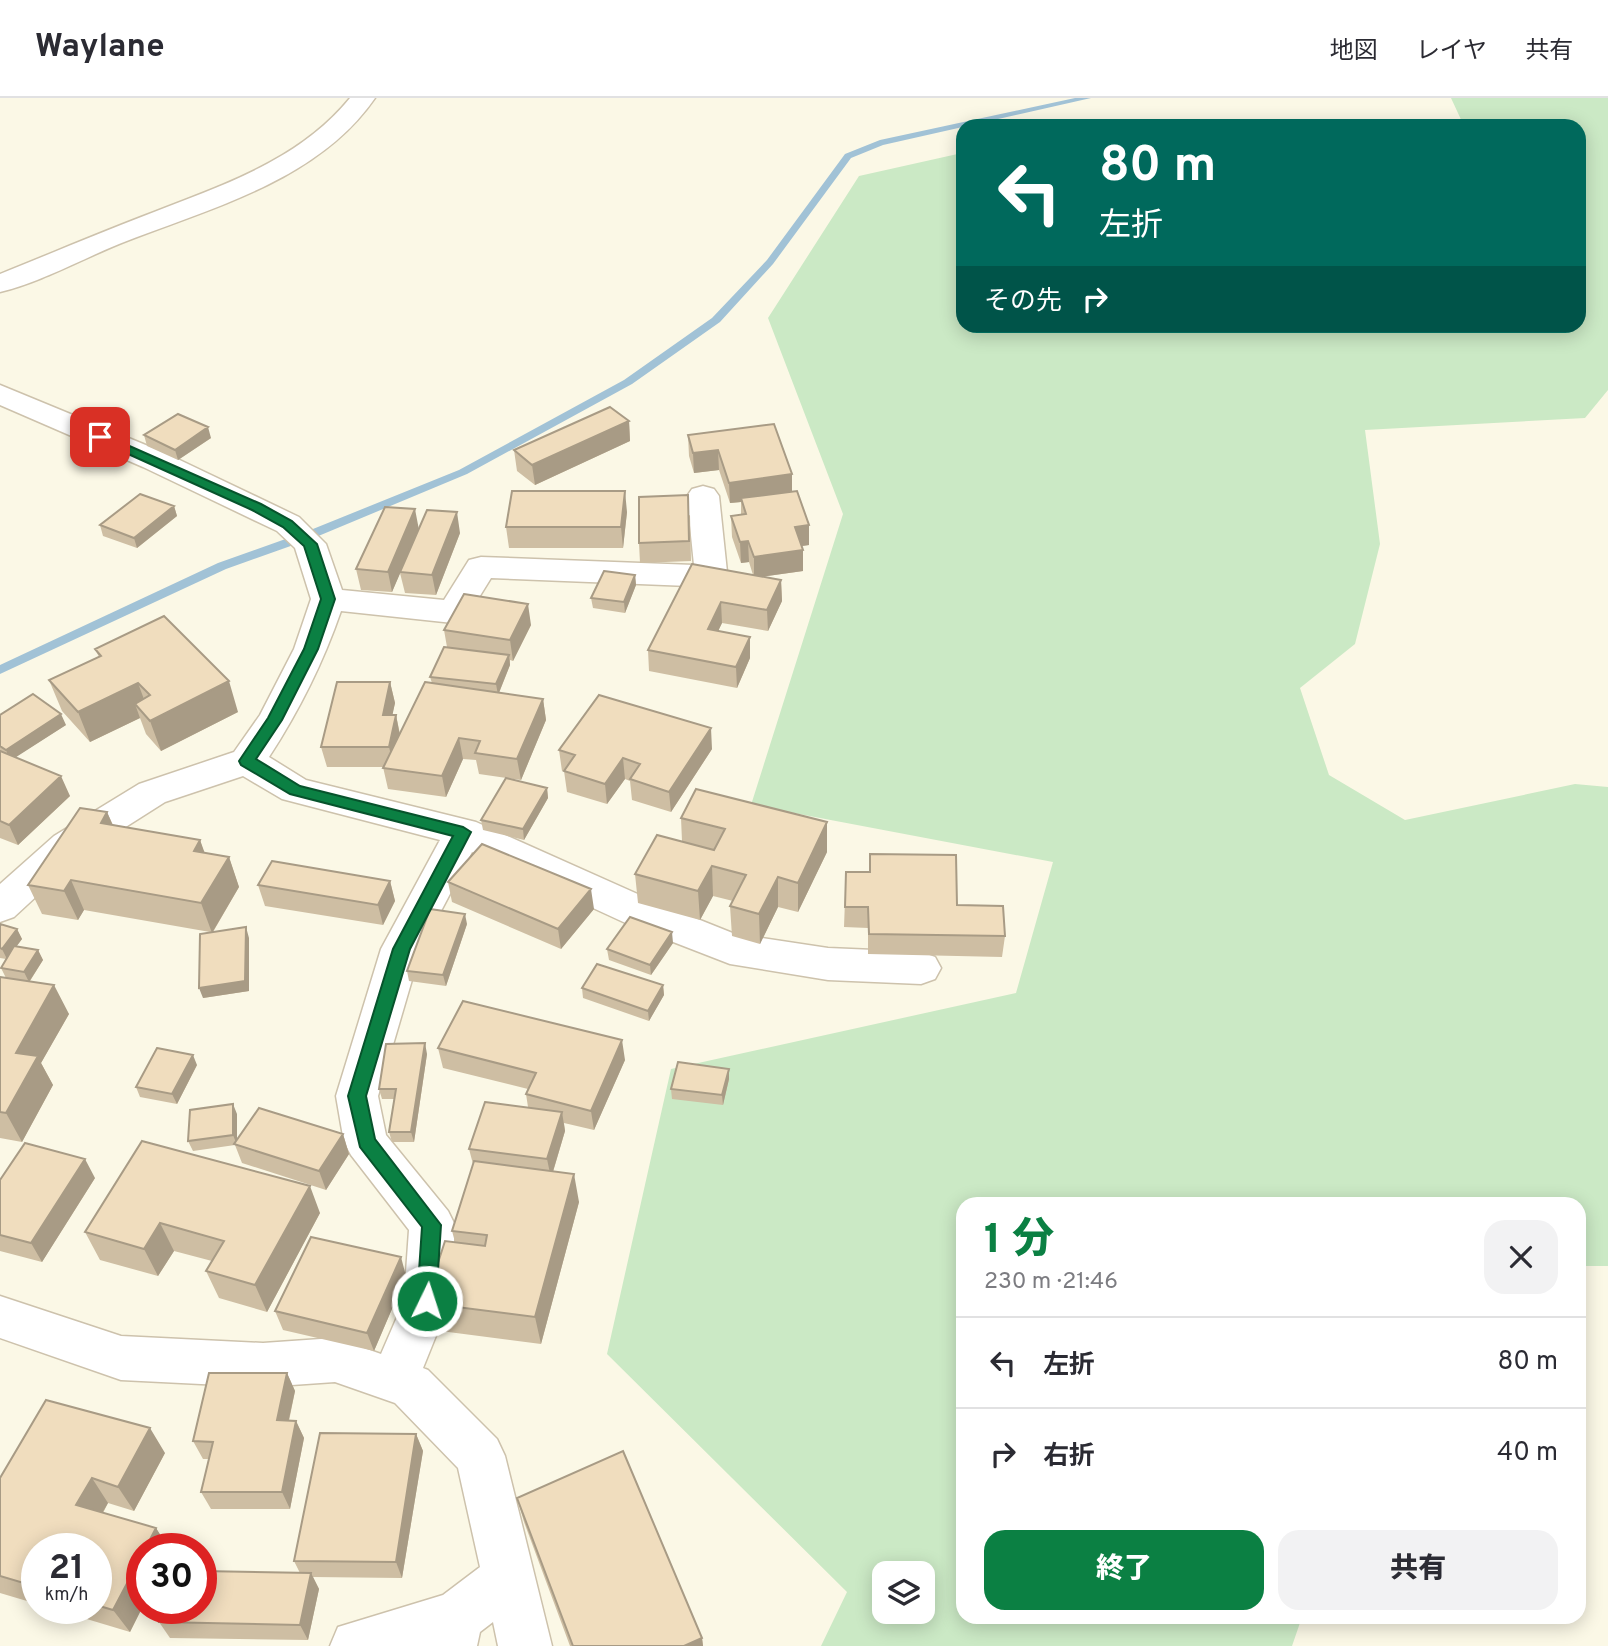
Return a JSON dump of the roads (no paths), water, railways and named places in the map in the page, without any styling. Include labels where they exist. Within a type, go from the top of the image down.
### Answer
[{"type":"street","points":[[305,154],[308,141],[333,98]]},
{"type":"street","points":[[0,284],[257,179],[305,154],[353,112],[363,98]]},
{"type":"street","points":[[0,394],[257,507],[302,537],[328,599],[311,649],[275,720],[247,761],[152,793],[67,846],[0,907]]},
{"type":"street","points":[[328,599],[453,612],[481,567],[689,576],[711,572],[703,496]]},
{"type":"street","points":[[247,761],[295,790],[463,832],[646,915],[730,949],[828,964],[921,968]]},
{"type":"street","points":[[394,1380],[427,1301],[432,1225],[366,1142],[357,1096],[401,949],[463,832]]},
{"type":"street","points":[[0,1317],[121,1358],[263,1365],[335,1360],[411,1386],[480,1456],[525,1646]]},
{"type":"street","points":[[357,1646],[454,1632],[509,1577]]},
{"type":"waterway","points":[[990,119],[1087,98]]},
{"type":"waterway","points":[[0,670],[222,566],[312,534],[463,472],[628,382],[716,320],[770,262],[848,156],[880,143],[956,126]]}]
